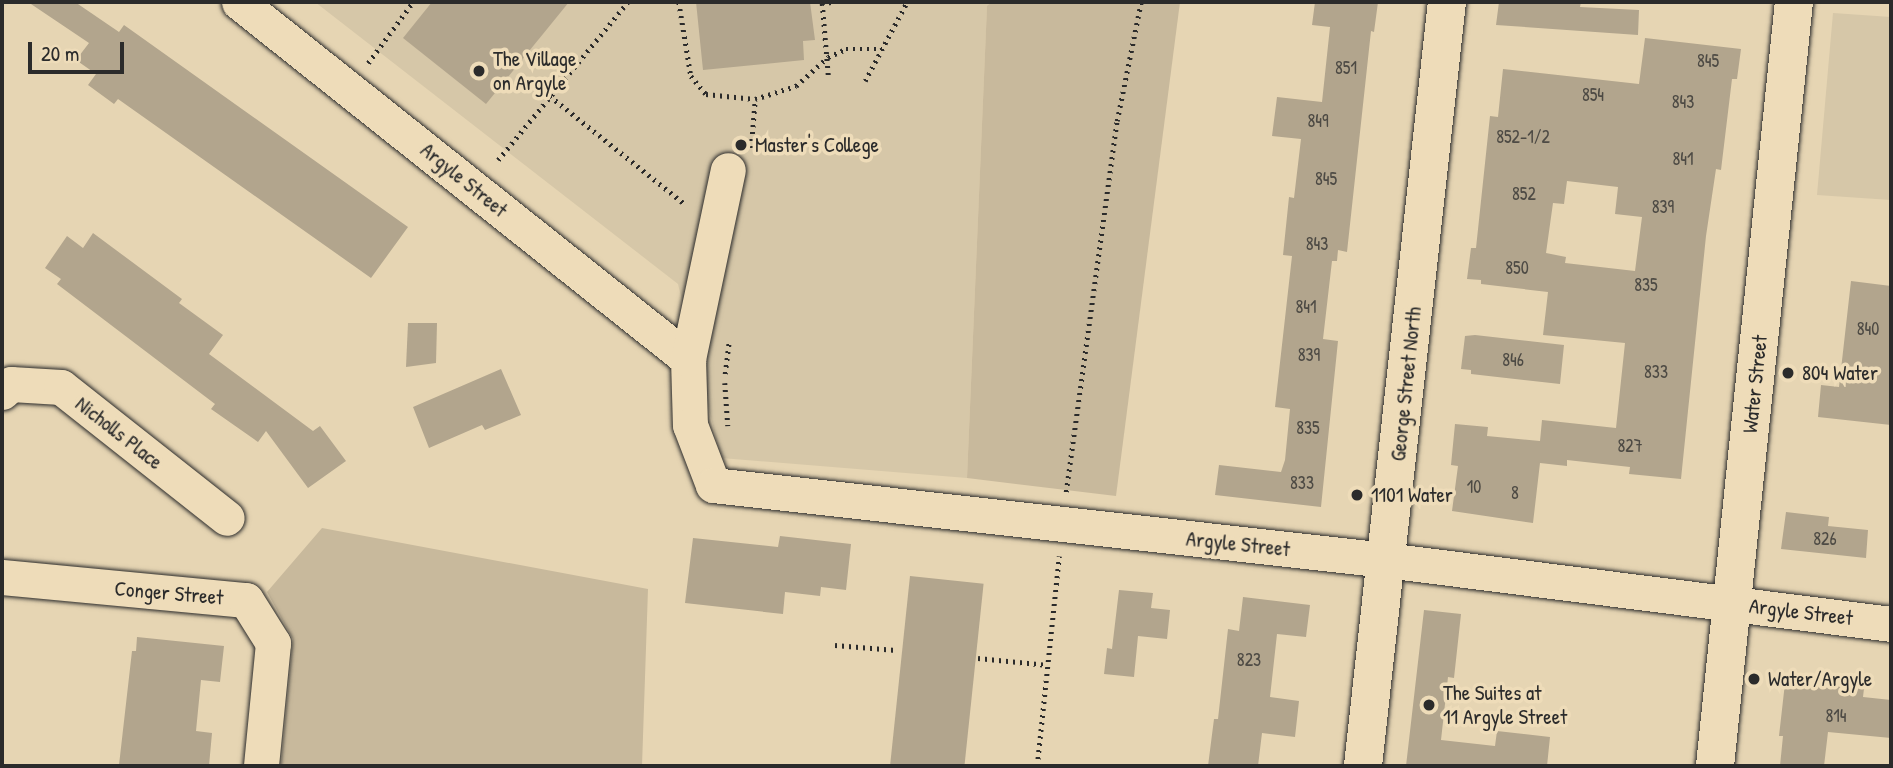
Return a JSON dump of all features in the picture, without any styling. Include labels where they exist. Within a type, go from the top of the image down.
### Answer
[{"type":"main road","name":"George Street North","points":[[1363,766],[1447,2]]},
{"type":"main road","name":"Water Street","points":[[1715,766],[1794,2]]},
{"type":"street","name":"Argyle Street","points":[[239,2],[688,359]]},
{"type":"street","name":"Argyle Street","points":[[728,170],[688,359],[690,425],[713,485],[1386,560],[1891,624]]},
{"type":"street","name":"Nicholls Place","points":[[2,393],[10,384],[61,387],[227,517]]},
{"type":"street","name":"Conger Street","points":[[2,577],[246,600],[273,643],[261,766]]},
{"type":"path","points":[[348,88],[413,2]]},
{"type":"path","points":[[498,160],[628,2]]},
{"type":"path","points":[[679,2],[691,76],[706,94],[755,99],[796,86],[828,57],[846,49],[882,49]]},
{"type":"path","points":[[828,75],[822,3],[832,2]]},
{"type":"path","points":[[865,80],[907,2]]},
{"type":"path","points":[[1037,766],[1063,525],[1117,121],[1141,2]]},
{"type":"path","points":[[550,96],[696,213],[718,219]]},
{"type":"path","points":[[835,645],[896,650]]},
{"type":"path","points":[[978,658],[1048,665]]},
{"type":"shaded area","name":"Master's College","points":[[315,2],[992,2],[987,7],[967,478],[721,458],[678,284]]},
{"type":"shaded area","points":[[992,2],[1180,2],[1116,496],[967,478],[987,6]]},
{"type":"shaded area","points":[[1833,13],[1891,17],[1891,200],[1817,195]]},
{"type":"shaded area","points":[[322,528],[648,589],[642,766],[281,766],[293,639],[267,592]]},
{"type":"building","points":[[28,2],[75,2],[119,32],[124,25],[408,227],[371,278],[118,99],[114,104],[88,85],[96,74],[76,60],[89,43]]},
{"type":"building","name":"The Village on Argyle","points":[[432,2],[569,2],[486,104],[403,38]]},
{"type":"building","points":[[696,2],[810,2],[815,40],[803,41],[804,60],[703,70]]},
{"type":"building","points":[[1315,2],[1378,2],[1374,32],[1371,31],[1347,252],[1338,250],[1337,261],[1332,261],[1323,339],[1338,341],[1321,507],[1215,495],[1219,465],[1281,472],[1285,460],[1290,409],[1275,407],[1292,256],[1283,255],[1289,197],[1294,198],[1301,139],[1272,136],[1277,97],[1322,102],[1330,27],[1312,25]]},
{"type":"building","points":[[1499,2],[1581,2],[1580,7],[1639,10],[1638,35],[1496,25]]},
{"type":"building","points":[[1645,38],[1741,49],[1737,79],[1732,79],[1721,170],[1716,169],[1706,236],[1681,479],[1629,474],[1630,467],[1567,460],[1567,466],[1540,463],[1533,523],[1452,511],[1458,466],[1451,465],[1455,424],[1488,427],[1487,436],[1540,441],[1542,420],[1616,428],[1625,343],[1543,335],[1548,292],[1481,284],[1481,280],[1467,279],[1471,248],[1476,248],[1490,116],[1498,117],[1503,69],[1639,84]],"holes":[[[1567,181],[1618,187],[1615,214],[1642,217],[1635,271],[1565,263],[1566,257],[1546,253],[1553,203],[1564,204]]]},
{"type":"building","points":[[93,233],[182,299],[179,303],[223,335],[209,354],[313,431],[320,426],[346,461],[308,488],[266,431],[258,442],[211,409],[215,404],[57,284],[61,279],[45,268],[67,236],[83,248]]},
{"type":"building","points":[[1851,281],[1891,286],[1891,425],[1818,417],[1821,385],[1839,387]]},
{"type":"building","points":[[408,323],[437,323],[436,363],[406,367]]},
{"type":"building","points":[[1465,336],[1564,345],[1560,384],[1471,374],[1471,370],[1461,369]]},
{"type":"building","points":[[501,369],[521,415],[485,430],[482,425],[429,448],[413,407]]},
{"type":"building","points":[[1786,512],[1829,517],[1828,526],[1868,530],[1866,558],[1781,549]]},
{"type":"building","points":[[780,536],[851,544],[846,590],[821,587],[820,596],[785,592],[783,614],[685,603],[693,538],[778,547]]},
{"type":"building","points":[[910,576],[984,584],[964,766],[890,766]]},
{"type":"building","points":[[1119,590],[1153,593],[1151,608],[1170,610],[1167,639],[1138,636],[1134,677],[1104,674],[1107,648],[1112,649]]},
{"type":"building","points":[[1243,597],[1310,605],[1306,637],[1277,634],[1270,697],[1299,701],[1295,737],[1262,733],[1258,766],[1208,766],[1214,719],[1218,719],[1228,629],[1239,631]]},
{"type":"building","name":"The Suites at 11 Argyle Street","points":[[1424,610],[1461,614],[1454,678],[1448,677],[1441,740],[1495,746],[1497,731],[1550,737],[1547,766],[1406,766]]},
{"type":"building","points":[[137,637],[224,646],[220,682],[201,680],[196,731],[212,733],[209,766],[119,765],[132,651],[136,651]]},
{"type":"building","points":[[1827,676],[1865,680],[1863,697],[1891,700],[1891,738],[1828,732],[1824,766],[1780,766],[1783,736],[1779,736],[1785,683],[1826,687]]},
{"type":"place","name":"The Village on Argyle","points":[[479,71]]},
{"type":"place","name":"Master's College","points":[[741,145]]},
{"type":"place","name":"804 Water","points":[[1788,373]]},
{"type":"place","name":"1101 Water","points":[[1357,495]]},
{"type":"place","name":"Water/Argyle","points":[[1754,679]]},
{"type":"place","name":"The Suites at 11 Argyle Street","points":[[1429,705]]}]
